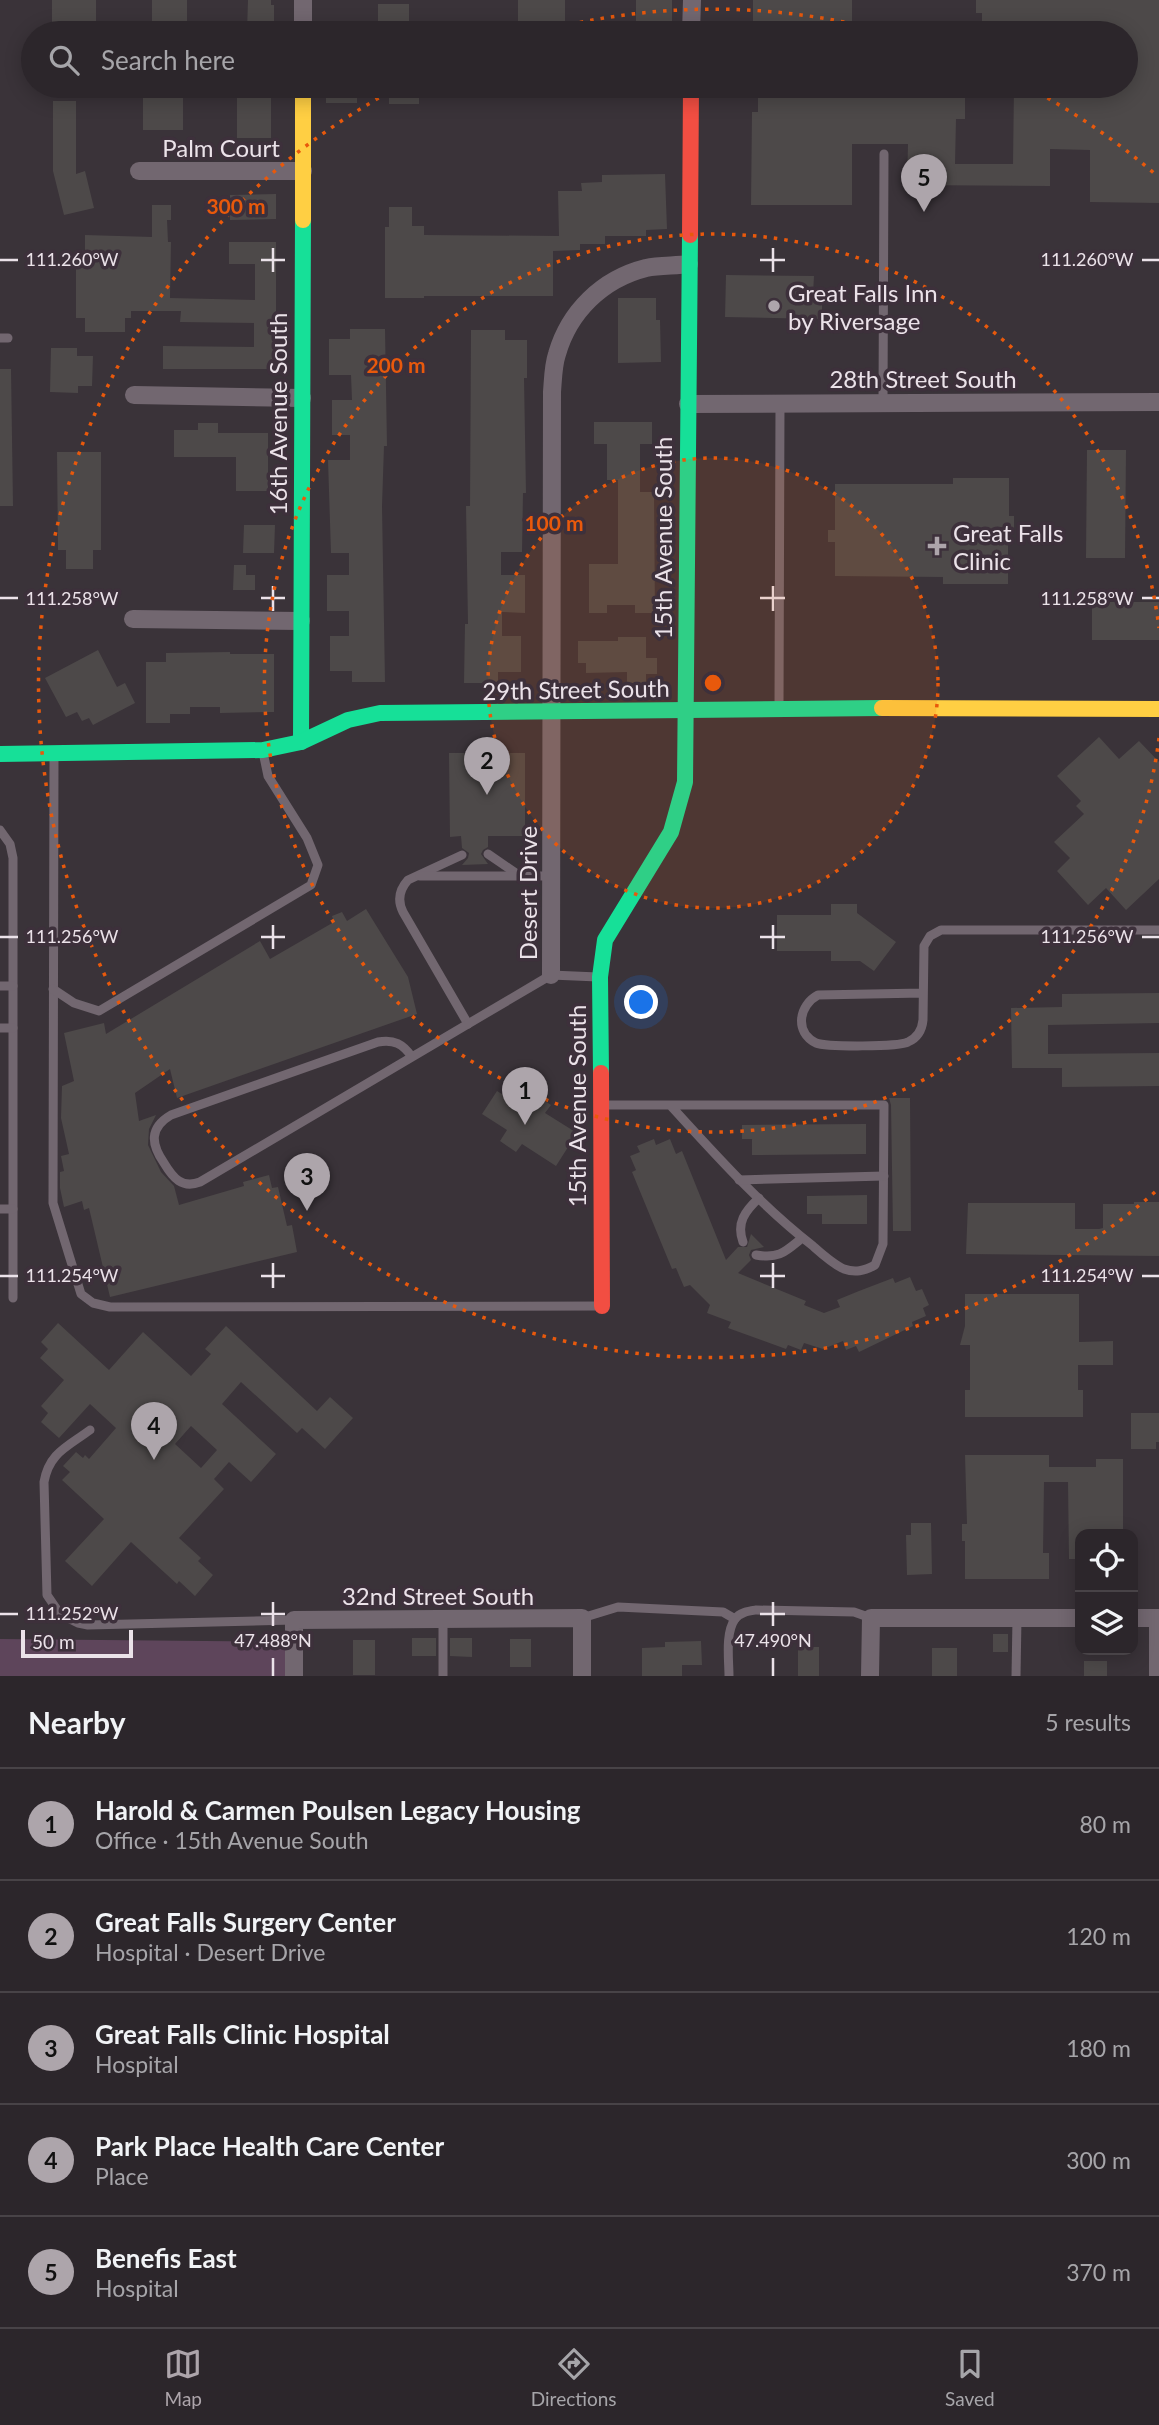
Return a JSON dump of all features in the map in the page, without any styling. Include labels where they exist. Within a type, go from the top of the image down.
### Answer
[{"type":"street","points":[[303,0],[303,21]]},
{"type":"street","points":[[691,21],[692,0]]},
{"type":"street","name":"16th Avenue South","points":[[301,742],[303,98]]},
{"type":"street","name":"15th Avenue South","points":[[602,1306],[600,977],[605,940],[670,832],[685,782],[691,98]]},
{"type":"street","name":"Palm Court","points":[[139,171],[303,172]]},
{"type":"street","name":"Desert Drive","points":[[551,975],[552,392],[556,356],[569,322],[592,295],[617,280],[646,268],[689,264]]},
{"type":"street","points":[[134,395],[302,398]]},
{"type":"street","name":"28th Street South","points":[[688,404],[1159,402]]},
{"type":"street","points":[[133,619],[301,621]]},
{"type":"street","name":"29th Street South","points":[[0,754],[263,750],[301,742],[348,720],[380,713],[685,711],[779,707],[1159,709]]},
{"type":"street","points":[[582,1618],[582,1676]]},
{"type":"street","name":"32nd Street South","points":[[294,1620],[582,1618]]},
{"type":"street","points":[[870,1676],[871,1618],[1075,1618]]},
{"type":"street","points":[[1138,1618],[1159,1618],[1158,1676]]},
{"type":"street","points":[[294,1620],[294,1676]]},
{"type":"lane","points":[[883,403],[884,154]]},
{"type":"lane","points":[[779,707],[780,403]]},
{"type":"lane","points":[[53,989],[74,1003],[99,1011],[311,885],[318,865],[307,838],[268,776],[263,750]]},
{"type":"lane","points":[[54,754],[53,1203],[81,1294],[93,1303],[110,1307],[602,1306]]},
{"type":"lane","points":[[0,830],[10,844],[13,858],[13,1298]]},
{"type":"lane","points":[[488,854],[520,876]]},
{"type":"lane","points":[[462,855],[415,876],[403,885],[399,899],[400,906],[468,1024]]},
{"type":"lane","points":[[415,876],[551,876]]},
{"type":"lane","points":[[923,993],[818,995],[804,1008],[802,1027],[810,1039],[823,1045],[905,1044],[917,1036],[922,1026],[923,993],[924,946],[930,936],[941,930],[1159,930]]},
{"type":"lane","points":[[412,1057],[395,1041],[378,1042],[172,1115],[159,1125],[154,1142],[155,1150],[176,1180],[194,1184],[412,1057],[551,975],[600,977]]},
{"type":"lane","points":[[0,986],[13,986]]},
{"type":"lane","points":[[0,1028],[13,1028]]},
{"type":"lane","points":[[600,1105],[670,1105],[884,1105],[883,1244],[875,1265],[864,1270],[841,1268],[802,1238],[739,1180],[670,1105]]},
{"type":"lane","points":[[739,1180],[884,1176]]},
{"type":"lane","points":[[743,1242],[740,1225],[743,1216],[759,1198]]},
{"type":"lane","points":[[0,1209],[13,1209]]},
{"type":"lane","points":[[756,1255],[779,1255],[802,1238]]},
{"type":"lane","points":[[90,1430],[53,1457],[47,1467],[44,1482],[47,1595],[60,1614],[69,1620],[88,1625],[294,1620]]},
{"type":"lane","points":[[582,1618],[618,1607],[723,1612],[735,1619]]},
{"type":"lane","points":[[729,1676],[730,1637],[735,1619],[744,1612],[854,1612],[871,1618]]},
{"type":"lane","points":[[1016,1676],[1017,1618]]},
{"type":"lane","points":[[443,1619],[443,1676]]},
{"type":"shaded area","points":[[0,1639],[294,1642],[294,1676],[0,1676]]},
{"type":"building","points":[[52,0],[96,0],[96,21],[52,21]]},
{"type":"building","points":[[152,0],[187,0],[187,21],[152,21]]},
{"type":"building","points":[[248,0],[271,0],[271,5],[274,5],[274,21],[247,21]]},
{"type":"building","points":[[518,0],[565,0],[565,21],[518,21]]},
{"type":"building","points":[[636,0],[672,0],[672,21],[636,21]]},
{"type":"building","points":[[753,0],[852,0],[852,21],[753,21]]},
{"type":"building","points":[[976,0],[1159,0],[1159,203],[1090,202],[1090,150],[1050,149],[1050,186],[907,185],[908,144],[852,144],[852,205],[751,205],[752,112],[758,112],[758,98],[965,98],[965,119],[956,119],[955,164],[1013,164],[1014,98],[1138,98],[1138,21],[982,21],[982,13],[976,13]]},
{"type":"building","points":[[378,4],[409,4],[409,21],[378,21]]},
{"type":"building","points":[[143,98],[183,98],[183,130],[143,130]]},
{"type":"building","points":[[237,98],[271,98],[271,138],[237,138]]},
{"type":"building","points":[[326,98],[357,98],[357,103],[326,103]]},
{"type":"building","points":[[389,98],[419,98],[419,104],[389,104]]},
{"type":"building","points":[[53,101],[76,101],[76,174],[85,171],[94,208],[64,215],[53,171]]},
{"type":"building","points":[[665,174],[667,229],[646,230],[646,236],[605,236],[605,244],[580,244],[580,250],[553,251],[553,296],[385,298],[385,227],[389,227],[389,207],[412,207],[412,226],[424,226],[424,235],[559,236],[558,191],[582,191],[581,183],[602,182],[602,175]]},
{"type":"building","points":[[276,194],[276,219],[230,220],[230,195]]},
{"type":"building","points":[[152,205],[171,205],[171,220],[167,220],[168,242],[171,242],[170,298],[255,300],[255,264],[229,264],[229,242],[276,242],[276,369],[163,369],[163,346],[254,347],[254,323],[180,322],[181,311],[131,311],[131,318],[125,318],[125,332],[85,332],[85,318],[76,318],[76,250],[85,251],[85,235],[152,237]]},
{"type":"building","name":"Great Falls Inn by Riversage","points":[[726,275],[814,276],[813,294],[822,294],[822,319],[725,317]]},
{"type":"building","points":[[618,298],[656,298],[656,320],[660,320],[661,362],[618,363]]},
{"type":"building","points":[[350,329],[385,329],[387,446],[384,446],[382,506],[385,682],[352,682],[352,671],[330,671],[330,636],[349,636],[349,611],[327,611],[327,575],[349,575],[349,553],[331,553],[328,460],[350,460],[350,435],[332,435],[332,400],[352,400],[351,375],[329,375],[329,339],[350,339]]},
{"type":"building","points":[[471,330],[505,330],[505,340],[527,340],[527,378],[524,378],[526,493],[523,493],[522,552],[501,552],[501,575],[525,575],[525,613],[502,612],[502,636],[521,636],[521,672],[498,672],[498,683],[464,683],[465,624],[468,624],[466,506],[470,506]]},
{"type":"building","points":[[51,348],[77,348],[77,356],[93,356],[92,386],[78,386],[78,393],[50,392]]},
{"type":"building","points":[[0,369],[11,369],[13,506],[0,506]]},
{"type":"building","points":[[594,422],[652,422],[652,444],[640,444],[640,492],[654,492],[655,613],[635,613],[635,605],[607,605],[607,613],[589,613],[589,564],[618,564],[618,480],[607,480],[607,444],[594,444]]},
{"type":"building","points":[[198,423],[218,423],[218,433],[268,433],[268,491],[236,491],[236,457],[174,457],[174,430],[198,430]]},
{"type":"building","points":[[1087,450],[1126,450],[1125,558],[1086,558]]},
{"type":"building","points":[[57,452],[101,452],[101,550],[93,550],[93,569],[66,569],[66,550],[58,550]]},
{"type":"building","points":[[953,478],[1009,478],[1009,516],[1014,516],[1014,534],[1008,534],[1008,584],[943,584],[943,577],[835,576],[835,542],[828,542],[828,530],[835,530],[835,484],[953,484]]},
{"type":"building","points":[[244,525],[275,525],[274,553],[243,553]]},
{"type":"building","points":[[234,565],[246,565],[246,575],[255,575],[255,590],[233,590]]},
{"type":"building","points":[[1092,602],[1159,602],[1159,640],[1092,640]]},
{"type":"building","points":[[618,637],[646,637],[646,658],[657,658],[657,674],[646,674],[646,683],[627,683],[627,672],[586,673],[586,663],[578,663],[578,641],[618,641]]},
{"type":"building","points":[[98,650],[117,687],[125,683],[135,703],[93,725],[89,718],[82,721],[77,712],[66,717],[45,678]]},
{"type":"building","points":[[166,653],[274,654],[274,712],[220,713],[220,707],[190,707],[190,714],[170,714],[170,723],[146,723],[146,662],[166,662]]},
{"type":"building","points":[[1099,737],[1119,759],[1139,741],[1159,762],[1159,879],[1126,910],[1106,888],[1088,905],[1057,871],[1070,858],[1054,842],[1084,814],[1076,806],[1081,801],[1057,776]]},
{"type":"building","points":[[449,753],[525,753],[525,836],[488,836],[488,847],[481,854],[488,864],[462,865],[469,853],[462,848],[461,836],[450,837]]},
{"type":"building","points":[[831,904],[857,904],[857,913],[896,942],[874,971],[860,961],[831,961],[831,951],[777,951],[777,915],[831,915]]},
{"type":"building","points":[[366,909],[408,977],[417,1014],[177,1098],[170,1069],[135,1093],[139,1121],[156,1115],[149,1129],[148,1145],[161,1172],[174,1186],[179,1205],[244,1186],[243,1182],[269,1175],[272,1188],[278,1187],[287,1226],[292,1225],[297,1252],[110,1297],[89,1208],[84,1210],[82,1201],[64,1207],[60,1188],[60,1172],[64,1171],[61,1156],[69,1154],[61,1118],[62,1086],[74,1081],[64,1033],[104,1023],[106,1034],[260,941],[270,959],[334,922],[332,916],[342,912],[347,921]]},
{"type":"building","points":[[1159,993],[1159,1023],[1048,1025],[1048,1054],[1159,1053],[1159,1086],[1062,1087],[1062,1068],[1012,1068],[1011,1008],[1062,1007],[1062,994]]},
{"type":"building","points":[[497,1091],[521,1106],[530,1091],[551,1105],[545,1113],[577,1133],[556,1166],[522,1144],[516,1152],[500,1141],[507,1130],[482,1114]]},
{"type":"building","points":[[889,1098],[910,1098],[911,1231],[893,1231]]},
{"type":"building","points":[[866,1124],[866,1154],[752,1155],[752,1139],[742,1139],[742,1125]]},
{"type":"building","points":[[654,1139],[656,1145],[670,1139],[676,1154],[682,1151],[726,1260],[738,1247],[747,1247],[751,1234],[764,1247],[751,1250],[751,1260],[738,1273],[806,1301],[804,1305],[824,1313],[840,1307],[837,1300],[893,1278],[895,1283],[910,1277],[916,1291],[922,1289],[929,1305],[923,1308],[926,1316],[912,1322],[913,1326],[859,1352],[856,1346],[846,1350],[843,1341],[823,1349],[804,1343],[801,1350],[788,1345],[786,1349],[728,1328],[731,1322],[707,1313],[710,1305],[690,1285],[684,1287],[676,1268],[672,1269],[632,1172],[636,1170],[630,1156],[640,1152],[637,1146]]},
{"type":"building","points":[[867,1195],[867,1224],[822,1224],[822,1214],[807,1214],[807,1196]]},
{"type":"building","points":[[1159,1202],[1159,1256],[966,1254],[968,1203],[1075,1203],[1075,1229],[1099,1229],[1103,1228],[1103,1204]]},
{"type":"building","points":[[965,1294],[1079,1294],[1079,1342],[1113,1341],[1113,1365],[1078,1365],[1078,1390],[1083,1390],[1083,1417],[965,1417],[965,1390],[970,1390],[970,1345],[960,1345],[965,1326]]},
{"type":"building","points":[[58,1323],[109,1370],[143,1332],[191,1376],[211,1354],[205,1349],[226,1326],[317,1411],[330,1397],[353,1418],[325,1449],[302,1428],[297,1433],[241,1382],[222,1404],[276,1454],[251,1482],[229,1462],[214,1479],[224,1489],[179,1538],[201,1558],[198,1561],[213,1575],[195,1596],[179,1581],[177,1584],[131,1542],[92,1586],[65,1561],[104,1519],[62,1480],[70,1472],[63,1466],[76,1452],[89,1459],[116,1428],[90,1404],[59,1438],[41,1422],[48,1413],[41,1406],[64,1380],[40,1358],[48,1349],[41,1342]],"holes":[[[191,1426],[217,1450],[201,1468],[175,1444]]]},
{"type":"building","points":[[1131,1413],[1159,1413],[1159,1442],[1156,1442],[1156,1449],[1131,1449]]},
{"type":"building","points":[[965,1455],[1049,1455],[1049,1467],[1096,1467],[1096,1459],[1123,1459],[1123,1529],[1075,1529],[1075,1559],[1069,1559],[1068,1482],[1044,1482],[1043,1553],[1049,1553],[1049,1579],[965,1579],[962,1524],[967,1524]]},
{"type":"building","points":[[911,1523],[931,1523],[932,1574],[907,1575],[906,1535],[911,1535]]},
{"type":"building","points":[[993,1634],[1008,1634],[1008,1652],[993,1652]]},
{"type":"building","points":[[412,1638],[436,1638],[436,1656],[412,1656]]},
{"type":"building","points":[[450,1638],[472,1638],[472,1657],[450,1656]]},
{"type":"building","points":[[510,1639],[531,1639],[531,1667],[510,1667]]},
{"type":"building","points":[[353,1640],[375,1640],[375,1675],[353,1675]]},
{"type":"building","points":[[701,1641],[702,1665],[682,1665],[682,1676],[642,1676],[642,1648],[665,1647],[665,1642]]},
{"type":"building","points":[[798,1647],[819,1647],[819,1676],[798,1676]]},
{"type":"building","points":[[932,1648],[957,1648],[957,1676],[932,1676]]},
{"type":"building","points":[[1084,1661],[1107,1661],[1107,1676],[1084,1676]]},
{"type":"traffic: fast","points":[[301,742],[303,220]]},
{"type":"traffic: fast","points":[[601,1073],[600,977],[605,940],[671,832],[685,782],[690,235]]},
{"type":"traffic: fast","points":[[0,754],[263,750],[301,742],[348,720],[380,713],[882,708]]},
{"type":"traffic: slow","points":[[303,98],[303,220]]},
{"type":"traffic: slow","points":[[882,708],[1159,709]]},
{"type":"traffic: jam","points":[[690,235],[691,98]]},
{"type":"traffic: jam","points":[[601,1073],[602,1306]]},
{"type":"place","name":"Benefis East","points":[[924,212]]},
{"type":"place","name":"Great Falls Inn by Riversage","points":[[774,306]]},
{"type":"place","name":"Great Falls Clinic","points":[[937,546]]},
{"type":"place","name":"Great Falls Surgery Center","points":[[487,795]]},
{"type":"place","name":"Harold & Carmen Poulsen Legacy Housing","points":[[525,1125]]},
{"type":"place","name":"Great Falls Clinic Hospital","points":[[307,1211]]},
{"type":"place","name":"Park Place Health Care Center","points":[[154,1460]]}]
